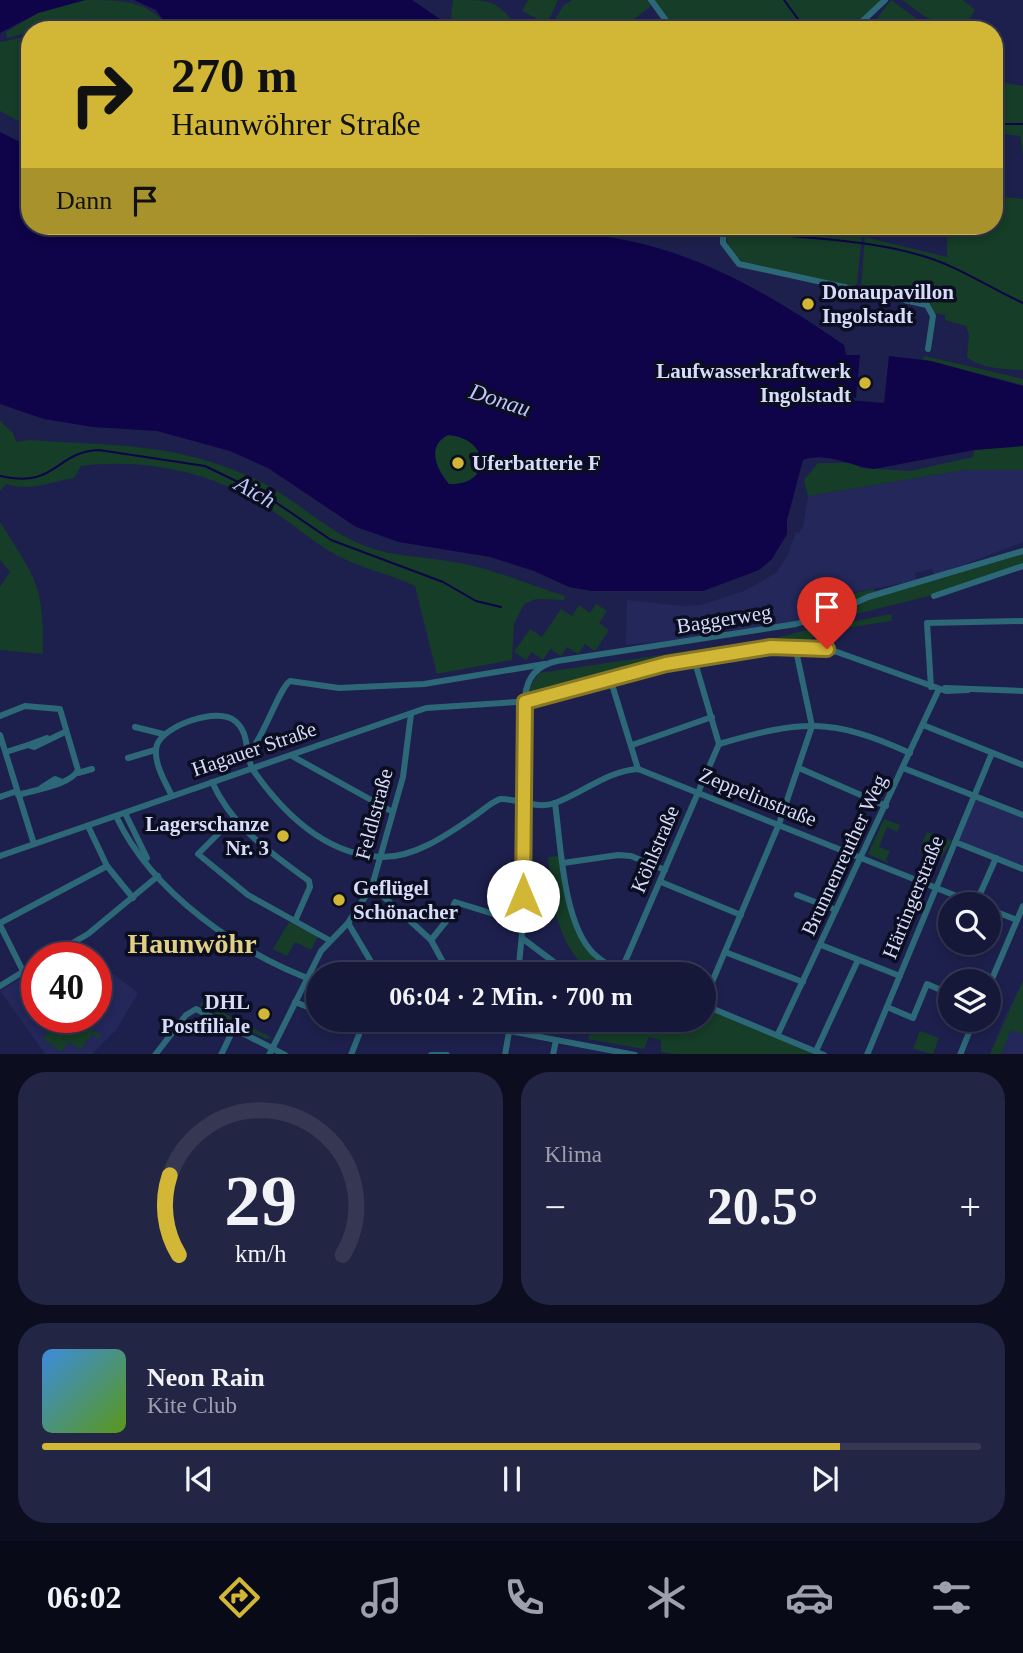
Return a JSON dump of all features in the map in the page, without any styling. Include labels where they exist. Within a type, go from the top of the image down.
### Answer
[{"type":"street","points":[[651,0],[666,21]]},
{"type":"street","points":[[862,21],[885,0]]},
{"type":"street","points":[[723,235],[723,243],[729,254],[739,264],[754,270],[927,305],[933,316],[928,349]]},
{"type":"street","name":"Baggerweg","points":[[250,752],[271,718],[283,685],[290,681],[339,688],[424,684],[786,627],[838,611],[868,597],[1023,551]]},
{"type":"street","points":[[934,596],[1023,566]]},
{"type":"street","points":[[931,687],[927,623],[1023,621]]},
{"type":"street","points":[[716,974],[779,824],[812,726],[795,646]]},
{"type":"street","name":"Hagauer Straße","points":[[0,856],[437,705],[525,702],[610,678],[694,659],[795,646],[837,652],[931,687],[954,692],[1023,691]]},
{"type":"street","points":[[694,659],[719,744],[765,732],[812,726],[850,729],[910,753]]},
{"type":"street","points":[[519,962],[523,923],[525,702],[528,681],[545,664]]},
{"type":"street","points":[[135,727],[163,734],[201,718],[221,714],[242,729],[252,768],[285,809],[308,832],[326,842],[381,857],[428,845],[494,801],[506,799],[523,803],[555,803],[617,773],[638,769],[610,678]]},
{"type":"street","name":"Brunnenreuther Weg","points":[[778,1034],[939,689]]},
{"type":"street","points":[[0,716],[24,706],[60,709],[78,773]]},
{"type":"street","name":"Feldlstraße","points":[[411,714],[403,777],[391,811],[372,886],[431,940],[443,962]]},
{"type":"street","points":[[632,745],[712,718]]},
{"type":"street","points":[[923,725],[1023,765]]},
{"type":"street","points":[[6,752],[28,745],[34,747],[47,738],[65,732]]},
{"type":"street","points":[[163,734],[155,750],[172,796]]},
{"type":"street","points":[[0,735],[34,844]]},
{"type":"street","name":"Köhlstraße","points":[[625,962],[719,744]]},
{"type":"street","points":[[128,758],[155,750]]},
{"type":"street","name":"Härtingerstraße","points":[[867,1054],[992,752]]},
{"type":"street","points":[[292,756],[391,811]]},
{"type":"street","points":[[799,768],[886,806]]},
{"type":"street","points":[[903,768],[1023,815]]},
{"type":"street","points":[[0,797],[45,789],[92,769]]},
{"type":"street","name":"Zeppelinstraße","points":[[638,769],[948,892]]},
{"type":"street","points":[[212,782],[234,818],[264,850],[309,881],[310,887],[295,921]]},
{"type":"street","points":[[555,803],[563,863],[579,932],[592,952],[607,962]]},
{"type":"street","points":[[125,813],[152,868]]},
{"type":"street","points":[[116,816],[133,846],[185,902],[239,942],[306,977]]},
{"type":"street","points":[[234,818],[200,849],[198,854],[227,880],[328,940]]},
{"type":"street","points":[[88,825],[107,866],[133,898]]},
{"type":"street","points":[[955,842],[1023,869]]},
{"type":"street","points":[[563,863],[618,855],[631,856],[665,870]]},
{"type":"street","points":[[982,892],[996,858]]},
{"type":"street","points":[[21,967],[0,924],[107,866]]},
{"type":"street","points":[[74,942],[88,934],[158,876]]},
{"type":"street","points":[[661,883],[741,915]]},
{"type":"street","points":[[316,962],[328,940],[348,923],[372,886]]},
{"type":"street","points":[[797,895],[836,910]]},
{"type":"street","points":[[431,940],[448,919],[455,902],[523,923]]},
{"type":"street","points":[[996,969],[1023,906]]},
{"type":"street","points":[[1001,914],[1017,920]]},
{"type":"street","points":[[348,923],[371,962]]},
{"type":"street","points":[[522,938],[554,962]]},
{"type":"street","points":[[821,945],[900,976]]},
{"type":"street","points":[[725,952],[803,982]]},
{"type":"street","points":[[816,1051],[859,960]]},
{"type":"street","points":[[0,986],[21,972]]},
{"type":"street","points":[[156,1054],[193,1010],[234,1028],[271,1051],[306,982]]},
{"type":"street","points":[[887,1007],[913,1018],[927,984],[938,989]]},
{"type":"street","points":[[295,1002],[306,1006]]},
{"type":"street","points":[[716,1008],[822,1054]]},
{"type":"street","points":[[221,1054],[234,1028]]},
{"type":"street","points":[[351,1054],[360,1032]]},
{"type":"street","points":[[505,1054],[509,1032]]},
{"type":"street","points":[[514,1032],[630,1054]]},
{"type":"street","points":[[960,1054],[969,1032]]},
{"type":"street","points":[[553,1054],[556,1040]]},
{"type":"shaded area","points":[[965,470],[1023,470],[1023,542],[934,576],[932,569],[915,573],[916,581],[844,594],[807,618],[765,629],[713,629],[713,636],[626,645],[627,600],[682,606],[701,605],[744,591],[776,573],[787,557],[796,532],[799,533],[803,527],[808,496]]},
{"type":"shaded area","points":[[976,799],[1023,817],[1023,866],[958,840]]},
{"type":"shaded area","points":[[112,973],[138,993],[116,1030],[92,1054],[45,1054],[30,1033],[112,1033]]},
{"type":"shaded area","points":[[21,979],[21,1020],[0,991]]},
{"type":"shaded area","points":[[1023,981],[1023,1054],[990,1054]]},
{"type":"green space","points":[[85,0],[111,0],[144,7],[163,21],[109,17],[77,21],[25,21],[38,13]]},
{"type":"green space","points":[[453,0],[478,0],[499,7],[513,21],[452,21]]},
{"type":"green space","points":[[528,0],[558,0],[548,21],[541,21],[522,11]]},
{"type":"green space","points":[[572,0],[647,0],[651,6],[632,21],[554,21],[564,5]]},
{"type":"green space","points":[[654,0],[882,0],[860,21],[669,21]]},
{"type":"green space","points":[[891,0],[920,21],[875,21]]},
{"type":"green space","points":[[902,0],[963,0],[975,10],[968,21],[927,18]]},
{"type":"green space","points":[[111,11],[144,17],[146,21],[79,21]]},
{"type":"green space","points":[[21,23],[21,34],[7,38],[6,32]]},
{"type":"green space","points":[[21,38],[21,122],[0,111],[0,42]]},
{"type":"green space","points":[[1003,83],[1023,86],[1023,155],[1020,136],[1003,134]]},
{"type":"green space","points":[[1003,197],[1023,199],[1023,370],[994,368],[967,357],[969,335],[966,326],[945,320],[945,315],[935,313],[926,303],[861,289],[865,237],[947,257],[947,235],[1003,235]]},
{"type":"green space","points":[[726,235],[861,235],[857,283],[855,287],[747,264],[737,257]]},
{"type":"green space","points":[[925,356],[1023,379],[1023,385],[922,359]]},
{"type":"green space","points":[[0,421],[13,433],[16,442],[29,440],[117,445],[172,452],[200,459],[257,480],[333,530],[360,544],[394,554],[482,568],[565,596],[564,600],[536,599],[524,604],[514,624],[512,660],[437,674],[415,586],[336,555],[244,494],[200,476],[177,470],[129,464],[81,466],[74,478],[32,487],[6,484],[0,491]]},
{"type":"green space","points":[[448,435],[462,438],[479,452],[479,470],[473,478],[463,483],[449,484],[437,465],[437,445]]},
{"type":"green space","points":[[1023,446],[1023,470],[965,470],[808,496],[804,480],[818,463],[854,463],[861,468],[910,471],[973,457],[974,450]]},
{"type":"green space","points":[[0,522],[35,583],[42,612],[43,654],[0,650],[0,587],[10,572],[0,560]]},
{"type":"green space","points":[[1023,554],[1023,564],[933,595],[856,614],[849,611],[869,599]]},
{"type":"green space","points":[[874,589],[876,593],[809,618],[844,595]]},
{"type":"green space","points":[[596,604],[607,611],[599,623],[609,630],[595,651],[585,644],[578,654],[567,647],[561,656],[550,649],[543,660],[532,652],[526,660],[514,652],[530,629],[542,637],[561,609],[572,616],[579,605],[590,613]]},
{"type":"green space","points":[[891,614],[892,621],[831,630],[837,625]]},
{"type":"green space","points":[[836,622],[807,641],[787,640],[650,662],[537,694],[530,695],[527,691],[539,673],[776,638]]},
{"type":"green space","points":[[884,819],[900,825],[897,832],[887,827],[879,847],[890,851],[886,860],[890,864],[868,854]]},
{"type":"green space","points":[[927,832],[952,841],[941,858],[919,851]]},
{"type":"green space","points":[[560,856],[575,927],[593,954],[602,962],[580,962],[571,950],[556,912],[548,857]]},
{"type":"green space","points":[[289,922],[318,936],[311,950],[295,942],[287,956],[273,949]]},
{"type":"green space","points":[[1023,981],[1023,1034],[1011,1030],[1001,1054],[990,1054]]},
{"type":"green space","points":[[202,1002],[272,1038],[266,1039],[200,1006]]},
{"type":"green space","points":[[716,1013],[818,1054],[675,1054],[661,1052],[661,1040],[649,1037],[644,1049],[588,1039],[590,1032],[716,1032]]},
{"type":"green space","points":[[920,1031],[939,1038],[933,1054],[913,1049]]},
{"type":"green space","points":[[48,1033],[97,1033],[101,1036],[99,1039],[92,1034],[80,1050],[69,1042],[61,1052],[43,1039]]},
{"type":"water","points":[[0,0],[85,0],[38,13],[0,33]]},
{"type":"water","points":[[134,0],[412,0],[443,21],[164,21],[156,10]]},
{"type":"water","name":"Donau","points":[[0,132],[21,142],[21,235],[589,235],[618,239],[658,248],[733,278],[844,345],[846,355],[860,355],[856,398],[849,397],[849,400],[884,403],[889,356],[931,361],[1023,386],[1023,446],[974,450],[874,469],[830,458],[803,460],[787,520],[787,534],[772,559],[759,570],[703,591],[592,591],[569,587],[534,571],[490,557],[399,542],[356,527],[268,468],[230,451],[157,431],[93,427],[44,419],[0,404]],"holes":[[[448,435],[462,438],[479,452],[479,470],[473,478],[463,483],[449,484],[437,465],[437,445]]]},
{"type":"waterway","points":[[784,0],[799,21]]},
{"type":"waterway","points":[[1003,124],[1023,124]]},
{"type":"waterway","points":[[783,235],[869,244],[916,254],[957,269],[1023,303]]},
{"type":"waterway","name":"Aich","points":[[0,476],[33,478],[84,452],[99,450],[205,466],[265,495],[331,540],[443,582],[476,601],[501,607]]},
{"type":"place","name":"Donaupavillon Ingolstadt","points":[[808,304]]},
{"type":"place","name":"Laufwasserkraftwerk Ingolstadt","points":[[865,383]]},
{"type":"place","name":"Uferbatterie F","points":[[458,463]]},
{"type":"place","name":"Lagerschanze Nr. 3","points":[[283,836]]},
{"type":"place","name":"Geflügel Schönacher","points":[[339,900]]},
{"type":"place","name":"DHL Postfiliale","points":[[264,1014]]},
{"type":"district","name":"Haunwöhr","points":[[192,943]]},
{"type":"route","points":[[523,896],[525,702],[652,666],[771,647],[804,646],[827,649]]}]
